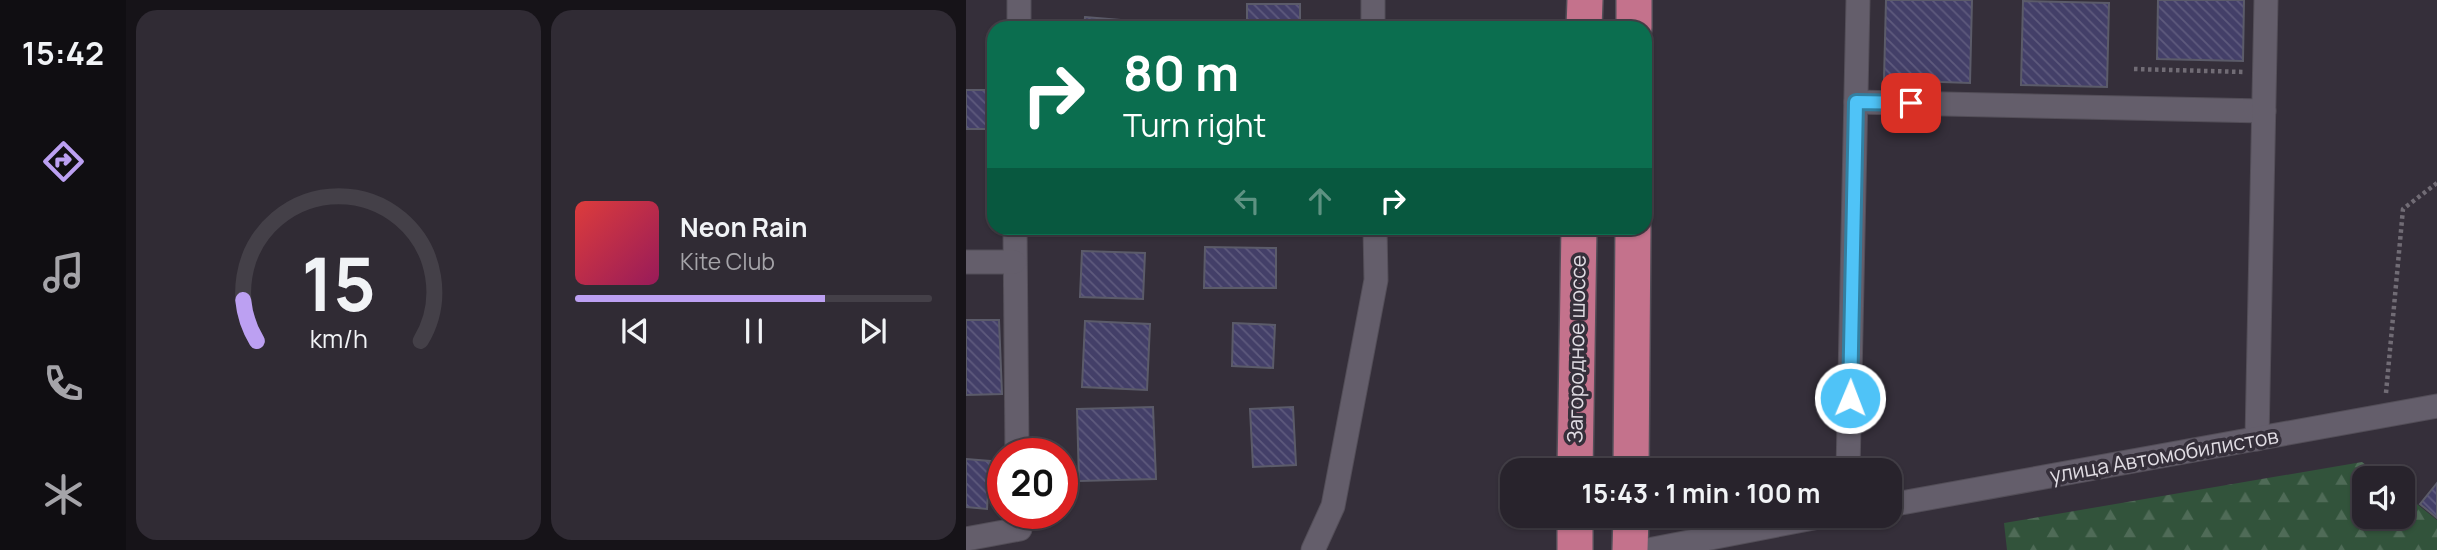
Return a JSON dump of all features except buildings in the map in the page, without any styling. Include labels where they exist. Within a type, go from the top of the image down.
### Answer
[{"type":"highway","points":[[1584,21],[1585,0]]},
{"type":"highway","points":[[1634,0],[1634,21]]},
{"type":"highway","name":"Загородное шоссе","points":[[1576,458],[1579,235]]},
{"type":"highway","points":[[1631,458],[1633,235]]},
{"type":"highway","points":[[1575,528],[1575,550]]},
{"type":"highway","points":[[1630,550],[1631,528]]},
{"type":"street","points":[[1019,0],[1019,21]]},
{"type":"street","points":[[1373,0],[1373,21]]},
{"type":"street","points":[[1848,458],[1858,0]]},
{"type":"street","points":[[2258,439],[2266,0]]},
{"type":"street","points":[[1856,102],[2264,111]]},
{"type":"street","points":[[1015,235],[1017,438]]},
{"type":"street","points":[[1313,550],[1333,506],[1376,280],[1375,235]]},
{"type":"street","points":[[966,262],[1014,261]]},
{"type":"street","name":"улица Автомобилистов","points":[[1902,503],[2437,406]]},
{"type":"street","points":[[1648,550],[1762,528]]},
{"type":"street","points":[[966,539],[1020,529]]},
{"type":"path","points":[[2134,69],[2265,72]]},
{"type":"path","points":[[2384,415],[2403,209],[2437,183]]},
{"type":"green space","points":[[2362,462],[2367,466],[2352,466],[2352,529],[2415,529],[2415,503],[2437,520],[2437,550],[2007,550],[2004,523]]},
{"type":"route","points":[[1850,398],[1856,102],[1911,103]]}]
